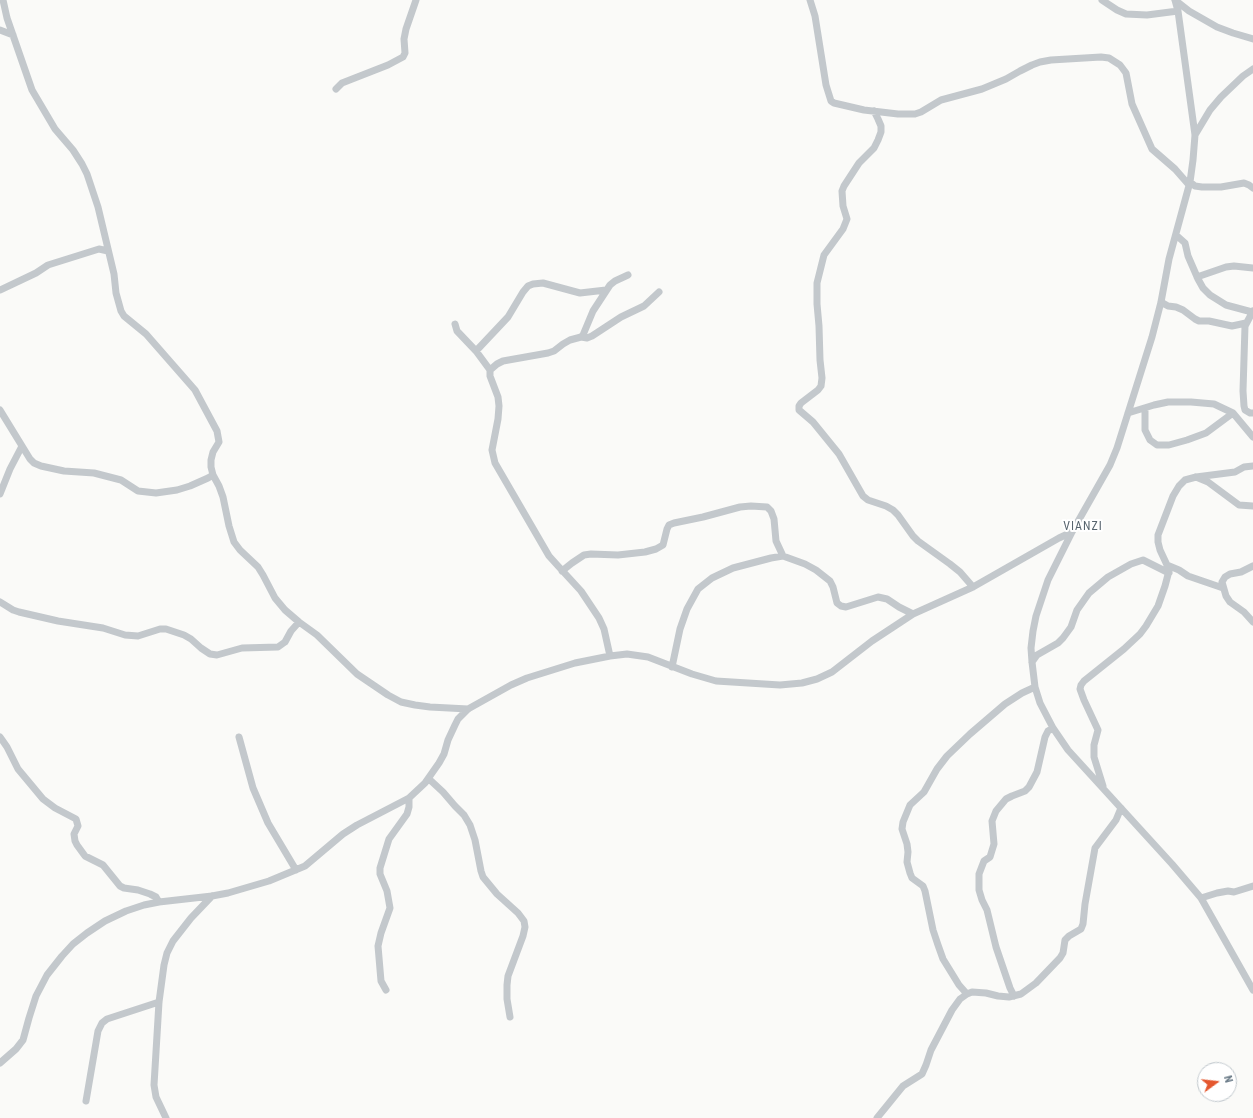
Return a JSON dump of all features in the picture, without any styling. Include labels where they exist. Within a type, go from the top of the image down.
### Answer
[{"type":"street","points":[[3,0],[7,18],[34,95],[55,129],[74,150],[87,174],[98,207],[121,311],[124,316],[146,334],[195,390],[217,430],[219,442],[213,452],[211,467],[223,497],[234,542],[240,550],[258,567],[263,574],[274,598],[284,610],[317,634],[358,674],[388,695],[401,702],[415,706],[468,709]]},
{"type":"street","points":[[336,89],[342,83],[388,65],[403,57],[406,29],[416,0]]},
{"type":"street","points":[[810,0],[815,16],[822,66],[831,101],[874,111],[915,114],[941,100],[982,90],[1040,62],[1101,57],[1109,58],[1120,65],[1126,73],[1132,104],[1152,149],[1189,184],[1202,187],[1221,187],[1244,183],[1249,184],[1253,188]]},
{"type":"street","points":[[1102,0],[1126,14],[1147,15],[1178,11]]},
{"type":"street","points":[[1175,0],[1178,11],[1195,135],[1189,184],[1169,259],[1161,302],[1152,338],[1117,448],[1110,465],[1072,532],[1048,580],[1036,616],[1033,631],[1031,648],[1032,662],[1035,687],[1040,703],[1053,728],[1068,750],[1201,898],[1253,990]]},
{"type":"street","points":[[1175,0],[1189,11],[1217,27],[1253,39]]},
{"type":"street","points":[[0,30],[13,35]]},
{"type":"street","points":[[1195,135],[1210,110],[1243,76],[1253,69]]},
{"type":"street","points":[[874,111],[881,126],[878,140],[874,148],[859,164],[844,186],[842,191],[843,206],[847,219],[843,229],[824,255],[818,277],[817,304],[822,378],[820,386],[818,390],[801,403],[799,410],[813,422],[839,454],[863,496],[868,500],[880,503],[893,510],[918,541],[960,572],[973,587]]},
{"type":"street","points":[[1176,235],[1185,243],[1188,256],[1203,288],[1218,301],[1234,308],[1252,312],[1245,326],[1243,391],[1244,406],[1246,410],[1253,413]]},
{"type":"street","points":[[0,290],[36,273],[48,265],[99,249],[108,251]]},
{"type":"street","points":[[1197,277],[1226,266],[1253,268]]},
{"type":"street","points":[[581,337],[583,336],[588,325],[592,311],[606,290],[615,281],[628,276]]},
{"type":"street","points":[[476,351],[508,318],[523,292],[533,284],[543,283],[580,292],[606,290]]},
{"type":"street","points":[[490,370],[503,361],[548,353],[570,340],[592,336],[621,317],[644,306],[659,292]]},
{"type":"street","points":[[1161,302],[1168,306],[1183,310],[1188,315],[1199,321],[1209,321],[1232,326],[1246,323]]},
{"type":"street","points":[[455,324],[457,331],[476,351],[490,370],[490,376],[498,397],[498,419],[492,450],[495,463],[527,515],[544,548],[555,563],[581,591],[599,618],[604,629],[610,656]]},
{"type":"street","points":[[1128,412],[1168,402],[1214,404],[1233,413],[1253,437]]},
{"type":"street","points":[[1145,408],[1145,430],[1150,440],[1157,445],[1169,445],[1206,433],[1233,413]]},
{"type":"street","points":[[0,410],[30,459],[34,463],[54,470],[94,473],[107,476],[121,480],[138,491],[146,493],[177,490],[202,481],[213,475]]},
{"type":"street","points":[[0,494],[10,469],[22,446]]},
{"type":"street","points":[[1104,790],[1094,757],[1094,745],[1098,730],[1084,700],[1080,689],[1081,685],[1140,634],[1158,606],[1166,586],[1170,570],[1165,562],[1158,542],[1158,535],[1179,486],[1185,480],[1196,477],[1231,473],[1244,467],[1253,466]]},
{"type":"street","points":[[1196,477],[1208,482],[1239,505],[1253,506]]},
{"type":"street","points":[[562,571],[584,555],[618,555],[645,552],[656,549],[662,545],[669,525],[726,510],[751,506],[767,507],[771,511],[774,519],[776,541],[784,556]]},
{"type":"street","points":[[0,1063],[16,1049],[23,1040],[36,996],[48,975],[73,944],[105,920],[126,911],[159,902],[228,893],[269,881],[296,870],[310,862],[347,831],[409,798],[429,779],[444,754],[454,725],[458,719],[468,709],[512,685],[527,678],[574,663],[627,654],[648,657],[672,667],[716,681],[780,685],[802,683],[817,679],[832,672],[913,614],[973,587],[1072,532]]},
{"type":"street","points":[[672,667],[680,629],[687,609],[698,589],[712,578],[733,568],[755,561],[784,556],[805,564],[826,577],[833,587],[837,603],[841,606],[846,607],[878,597],[887,599],[913,614]]},
{"type":"street","points":[[1032,662],[1037,655],[1058,643],[1063,638],[1071,627],[1077,610],[1089,593],[1108,577],[1130,564],[1143,560],[1170,570],[1179,570],[1188,576],[1223,588]]},
{"type":"street","points":[[1253,566],[1241,572],[1230,574],[1225,577],[1222,582],[1226,596],[1230,602],[1244,612],[1253,622]]},
{"type":"street","points":[[0,602],[12,610],[19,612],[58,621],[103,628],[125,635],[138,636],[160,629],[166,629],[184,635],[210,654],[217,655],[242,648],[278,647],[285,642],[291,631],[299,622]]},
{"type":"street","points":[[967,994],[959,985],[938,945],[923,886],[912,878],[910,873],[907,862],[907,844],[902,829],[903,822],[910,805],[924,792],[937,769],[947,756],[1005,704],[1035,687]]},
{"type":"street","points":[[1014,996],[996,947],[986,910],[980,895],[979,874],[984,861],[990,857],[994,844],[992,820],[996,811],[1006,799],[1025,791],[1029,787],[1037,772],[1048,731],[1053,728]]},
{"type":"street","points":[[0,737],[18,769],[43,799],[55,808],[76,819],[78,826],[74,834],[75,840],[85,856],[104,865],[120,886],[150,894],[156,897],[159,902]]},
{"type":"street","points":[[239,737],[253,788],[268,823],[296,870]]},
{"type":"street","points":[[429,779],[464,815],[470,825],[475,840],[483,877],[497,894],[518,913],[524,921],[525,927],[523,936],[507,981],[507,999],[510,1017]]},
{"type":"street","points":[[386,990],[381,981],[378,946],[390,908],[390,901],[380,874],[380,868],[389,839],[407,814],[409,798]]},
{"type":"street","points":[[877,1118],[903,1086],[922,1074],[931,1050],[952,1010],[960,999],[972,992],[1009,997],[1021,994],[1036,983],[1060,958],[1063,953],[1065,940],[1081,929],[1083,924],[1095,848],[1116,820],[1121,808]]},
{"type":"street","points":[[1201,898],[1228,890],[1234,892],[1253,886]]},
{"type":"street","points":[[166,1118],[156,1097],[154,1085],[159,1002],[164,965],[173,941],[191,918],[212,896]]},
{"type":"street","points":[[86,1101],[98,1031],[102,1023],[107,1019],[159,1002]]},
{"type":"district","name":"VIANZI","points":[[1083,527]]}]
